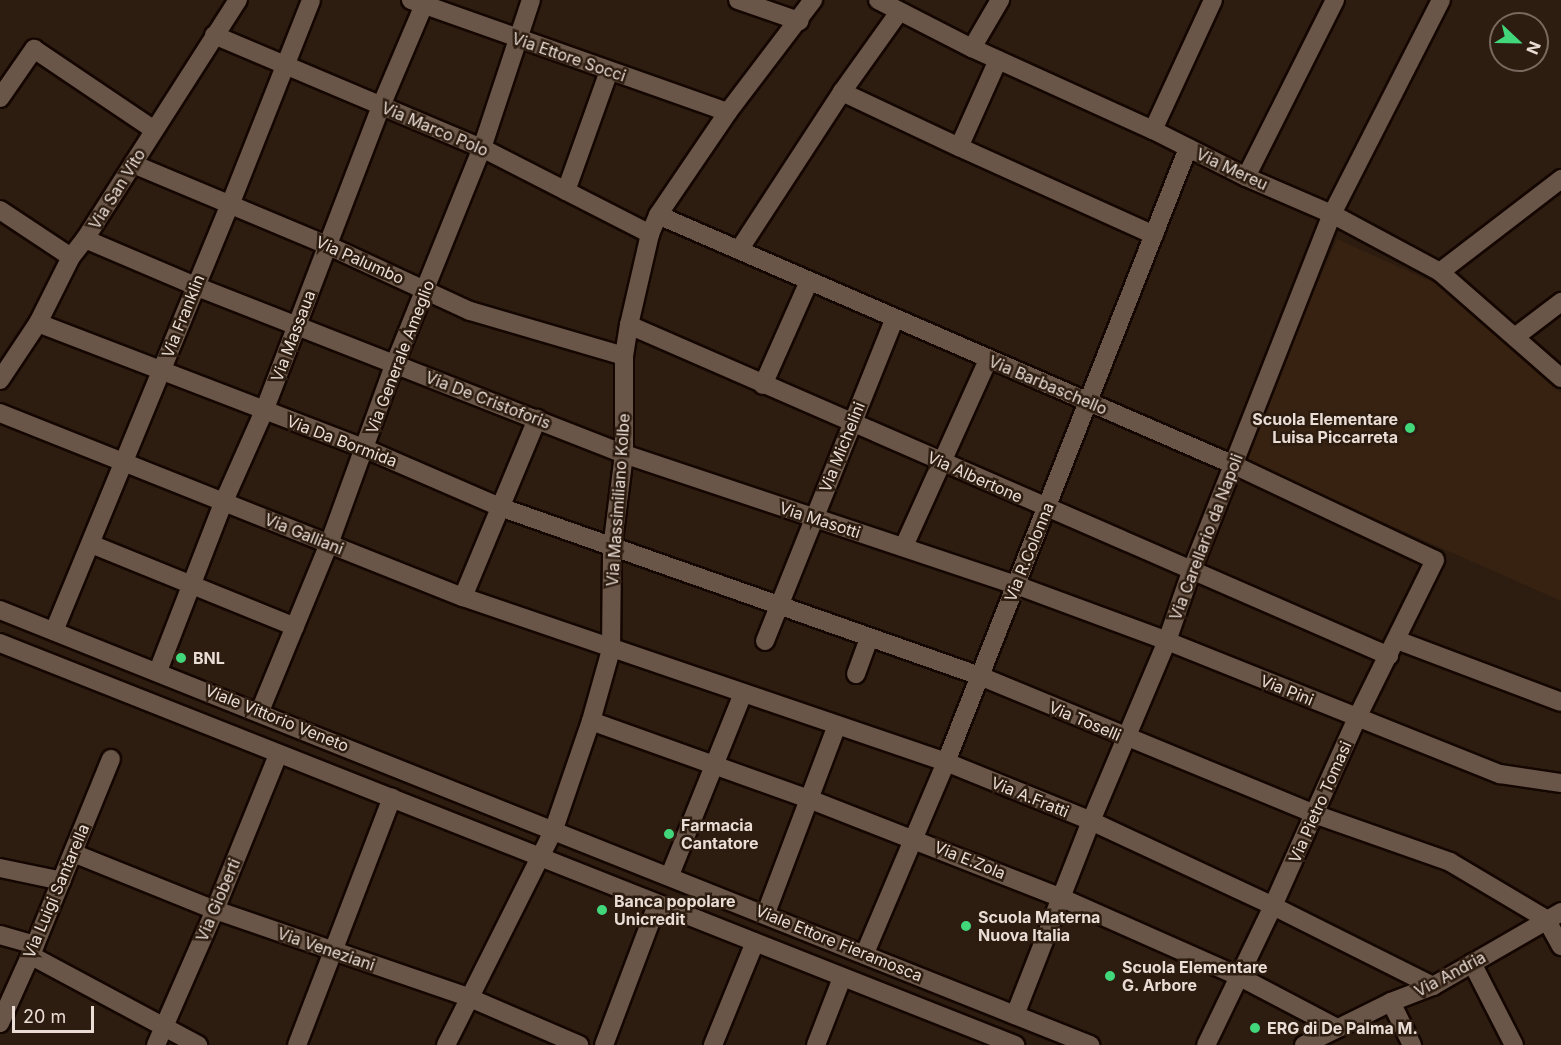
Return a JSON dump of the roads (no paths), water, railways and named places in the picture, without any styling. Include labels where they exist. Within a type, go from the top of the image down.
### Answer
[{"type":"street","name":"Via San Vito","points":[[0,380],[38,323],[71,257],[85,240],[238,0]]},
{"type":"street","name":"Via Franklin","points":[[54,631],[230,205],[311,0]]},
{"type":"street","name":"Via Generale Ameglio","points":[[260,711],[329,544],[366,449],[395,363],[482,148],[531,0]]},
{"type":"street","points":[[738,0],[799,21]]},
{"type":"street","name":"Via Massimiliano Kolbe","points":[[446,1045],[554,829],[591,721],[611,650],[612,549],[624,454],[624,356],[628,325],[650,234],[658,215],[728,112],[813,0]]},
{"type":"street","name":"Via Mereu","points":[[878,0],[972,48],[1154,130],[1246,177],[1332,214],[1440,272],[1561,378]]},
{"type":"street","points":[[972,48],[1000,0]]},
{"type":"street","points":[[1154,130],[1213,0]]},
{"type":"street","points":[[1246,177],[1335,0]]},
{"type":"street","name":"Via Carellario da Napoli","points":[[1015,1015],[1091,821],[1167,641],[1191,572],[1332,214],[1438,1]]},
{"type":"street","name":"Via Ettore Socci","points":[[420,2],[517,39],[728,112]]},
{"type":"street","name":"Via Massaua","points":[[158,671],[224,501],[264,411],[298,325],[420,2]]},
{"type":"street","points":[[739,250],[842,92],[899,12]]},
{"type":"street","name":"Via Marco Polo","points":[[214,35],[482,148],[650,234]]},
{"type":"street","points":[[0,98],[34,49],[154,130]]},
{"type":"street","points":[[959,147],[998,60]]},
{"type":"street","points":[[566,191],[609,71]]},
{"type":"street","points":[[842,92],[1154,235]]},
{"type":"street","name":"Via R.Colonna","points":[[865,953],[946,762],[1188,148]]},
{"type":"street","name":"Via Palumbo","points":[[133,164],[327,245],[470,311],[624,356]]},
{"type":"street","points":[[1440,272],[1561,179]]},
{"type":"street","points":[[0,210],[71,257]]},
{"type":"street","name":"Via Barbaschello","points":[[658,215],[894,320],[1234,465],[1435,560]]},
{"type":"street","name":"Via De Cristoforis","points":[[85,240],[195,286],[624,454]]},
{"type":"street","points":[[763,385],[808,281]]},
{"type":"street","points":[[1515,338],[1561,302]]},
{"type":"street","name":"Via Michelini","points":[[765,641],[894,320]]},
{"type":"street","name":"Via Da Bormida","points":[[38,323],[160,372],[366,449],[500,507],[612,549]]},
{"type":"street","name":"Via Albertone","points":[[628,325],[1191,572],[1393,648],[1561,702]]},
{"type":"street","points":[[904,546],[988,360]]},
{"type":"street","name":"Via Galliani","points":[[0,413],[463,597],[611,650]]},
{"type":"street","points":[[463,597],[537,419]]},
{"type":"street","name":"Via Masotti","points":[[624,454],[1016,585]]},
{"type":"street","points":[[91,544],[295,627]]},
{"type":"street","name":"Via Toselli","points":[[612,549],[980,676],[1314,814],[1450,862],[1554,915]]},
{"type":"street","name":"Via Pietro Tomasi","points":[[1206,1045],[1273,906],[1357,718],[1435,560]]},
{"type":"street","name":"Via Pini","points":[[1016,585],[1167,641],[1500,774],[1561,783]]},
{"type":"street","name":"Viale Vittorio Veneto","points":[[0,610],[554,829]]},
{"type":"street","points":[[856,674],[868,638]]},
{"type":"street","name":"Viale Vittorio Veneto","points":[[0,643],[539,858]]},
{"type":"street","name":"Via A.Fratti","points":[[611,650],[946,762],[1091,821],[1273,906],[1433,986]]},
{"type":"street","points":[[670,875],[743,693]]},
{"type":"street","name":"Via E.Zola","points":[[591,721],[715,763],[913,838],[1062,898],[1240,976],[1337,1028]]},
{"type":"street","points":[[766,913],[837,725]]},
{"type":"street","name":"Via Gioberti","points":[[156,1045],[215,910],[278,754]]},
{"type":"street","name":"Via Luigi Santarella","points":[[0,1023],[33,950],[111,759]]},
{"type":"street","points":[[297,1045],[392,798]]},
{"type":"street","name":"Viale Ettore Fieramosca","points":[[554,829],[1090,1045]]},
{"type":"street","name":"Via Veneziani","points":[[73,854],[215,910],[470,998],[579,1045]]},
{"type":"street","name":"Viale Ettore Fieramosca","points":[[539,858],[1014,1045]]},
{"type":"street","points":[[0,868],[62,881]]},
{"type":"street","points":[[604,1045],[657,905]]},
{"type":"street","points":[[1554,915],[1561,946]]},
{"type":"street","name":"Via Andria","points":[[1304,1045],[1391,1002],[1433,986],[1554,915]]},
{"type":"street","points":[[0,934],[33,950],[198,1045]]},
{"type":"street","points":[[713,1045],[755,942]]},
{"type":"street","points":[[1472,963],[1514,1045]]},
{"type":"street","points":[[816,1045],[843,978]]},
{"type":"street","points":[[1391,1002],[1412,1045]]},
{"type":"place","name":"Scuola Elementare Luisa Piccarreta","points":[[1410,428]]},
{"type":"place","name":"BNL","points":[[181,658]]},
{"type":"place","name":"Farmacia Cantatore","points":[[669,834]]},
{"type":"place","name":"Banca popolare Unicredit","points":[[602,910]]},
{"type":"place","name":"Scuola Materna Nuova Italia","points":[[966,926]]},
{"type":"place","name":"Scuola Elementare G. Arbore","points":[[1110,976]]},
{"type":"place","name":"ERG di De Palma M.","points":[[1255,1028]]}]
